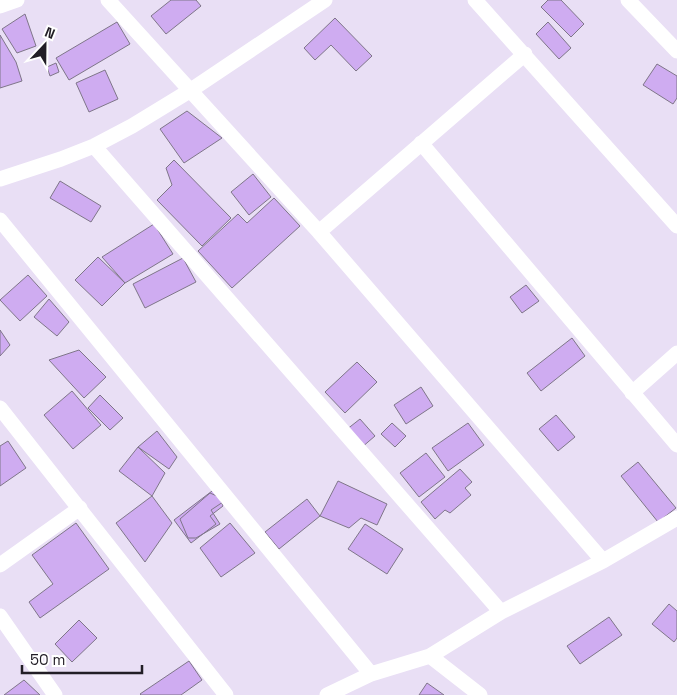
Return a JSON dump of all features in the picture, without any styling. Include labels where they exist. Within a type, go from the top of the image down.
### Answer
[{"type":"street","points":[[0,6],[16,0]]},
{"type":"street","points":[[108,0],[319,232],[603,561]]},
{"type":"street","points":[[0,179],[94,146],[132,126],[191,90],[325,0]]},
{"type":"street","points":[[475,0],[677,226]]},
{"type":"street","points":[[628,0],[677,51]]},
{"type":"street","points":[[319,232],[525,54]]},
{"type":"street","points":[[421,144],[677,445]]},
{"type":"street","points":[[94,146],[501,612]]},
{"type":"street","points":[[0,220],[371,674]]},
{"type":"street","points":[[632,393],[677,352]]},
{"type":"street","points":[[0,408],[226,695]]},
{"type":"street","points":[[0,565],[80,508]]},
{"type":"street","points":[[327,695],[371,674],[430,656],[501,612],[603,561],[677,518]]},
{"type":"street","points":[[0,616],[55,695]]},
{"type":"street","points":[[430,656],[480,695]]},
{"type":"building","points":[[171,0],[196,0],[201,6],[166,34],[151,16]]},
{"type":"building","points":[[548,0],[561,0],[584,24],[571,37],[541,7]]},
{"type":"building","points":[[25,14],[36,46],[17,53],[2,29]]},
{"type":"building","points":[[335,18],[372,56],[356,71],[331,45],[315,60],[304,48]]},
{"type":"building","points":[[117,22],[130,44],[69,80],[56,58]]},
{"type":"building","points":[[548,22],[571,48],[559,59],[536,34]]},
{"type":"building","points":[[0,35],[16,62],[22,81],[0,88]]},
{"type":"building","points":[[56,63],[59,72],[50,76],[47,67]]},
{"type":"building","points":[[657,64],[677,76],[677,98],[673,104],[643,85]]},
{"type":"building","points":[[105,70],[118,99],[89,112],[76,83]]},
{"type":"building","points":[[187,111],[222,138],[184,163],[160,129]]},
{"type":"building","points":[[174,160],[231,218],[202,246],[157,200],[172,185],[166,168]]},
{"type":"building","points":[[253,174],[271,197],[249,215],[231,192]]},
{"type":"building","points":[[60,181],[101,206],[91,222],[50,198]]},
{"type":"building","points":[[274,198],[300,226],[232,288],[198,251],[238,214],[247,223]]},
{"type":"building","points":[[154,224],[173,254],[125,283],[102,257]]},
{"type":"building","points":[[98,257],[125,283],[102,306],[75,280]]},
{"type":"building","points":[[183,258],[196,282],[145,308],[133,284]]},
{"type":"building","points":[[28,275],[47,296],[20,321],[0,300]]},
{"type":"building","points":[[526,285],[539,301],[522,313],[510,297]]},
{"type":"building","points":[[49,299],[69,322],[57,336],[34,317]]},
{"type":"building","points":[[0,330],[10,345],[0,356]]},
{"type":"building","points":[[572,338],[585,356],[541,391],[527,373]]},
{"type":"building","points":[[79,350],[106,377],[84,398],[49,360]]},
{"type":"building","points":[[357,362],[377,382],[345,413],[325,392]]},
{"type":"building","points":[[421,387],[433,406],[406,424],[394,405]]},
{"type":"building","points":[[72,391],[101,425],[73,449],[44,415]]},
{"type":"building","points":[[100,395],[123,418],[110,430],[88,408]]},
{"type":"building","points":[[556,415],[575,437],[558,451],[539,429]]},
{"type":"building","points":[[360,419],[375,436],[361,448],[346,430]]},
{"type":"building","points":[[392,423],[406,436],[395,447],[381,434]]},
{"type":"building","points":[[468,423],[484,445],[448,471],[432,448]]},
{"type":"building","points":[[157,431],[177,457],[169,469],[138,447]]},
{"type":"building","points":[[8,441],[26,468],[0,486],[0,446]]},
{"type":"building","points":[[138,447],[165,473],[152,496],[119,471]]},
{"type":"building","points":[[426,453],[445,477],[419,497],[400,473]]},
{"type":"building","points":[[638,462],[676,508],[658,522],[621,476]]},
{"type":"building","points":[[460,469],[472,482],[465,488],[471,495],[450,513],[445,510],[435,519],[421,502]]},
{"type":"building","points":[[338,481],[387,504],[377,525],[361,518],[349,528],[320,516]]},
{"type":"building","points":[[216,488],[223,506],[210,516],[216,524],[191,543],[174,520]]},
{"type":"building","points":[[210,493],[226,500],[211,510],[220,524],[196,538],[188,538],[180,519]]},
{"type":"building","points":[[152,496],[172,523],[145,562],[116,523]]},
{"type":"building","points":[[307,499],[320,516],[279,549],[265,532]]},
{"type":"building","points":[[76,523],[109,569],[40,618],[29,602],[53,584],[32,555]]},
{"type":"building","points":[[230,523],[255,553],[221,577],[200,548]]},
{"type":"building","points":[[365,524],[403,549],[387,574],[348,549]]},
{"type":"building","points":[[669,604],[677,611],[677,638],[674,642],[652,624]]},
{"type":"building","points":[[609,617],[622,635],[580,664],[567,646]]},
{"type":"building","points":[[79,620],[97,638],[72,662],[55,644]]},
{"type":"building","points":[[189,661],[202,680],[181,695],[140,694]]},
{"type":"building","points":[[24,680],[40,695],[4,695]]},
{"type":"building","points":[[427,683],[444,695],[419,695]]}]
